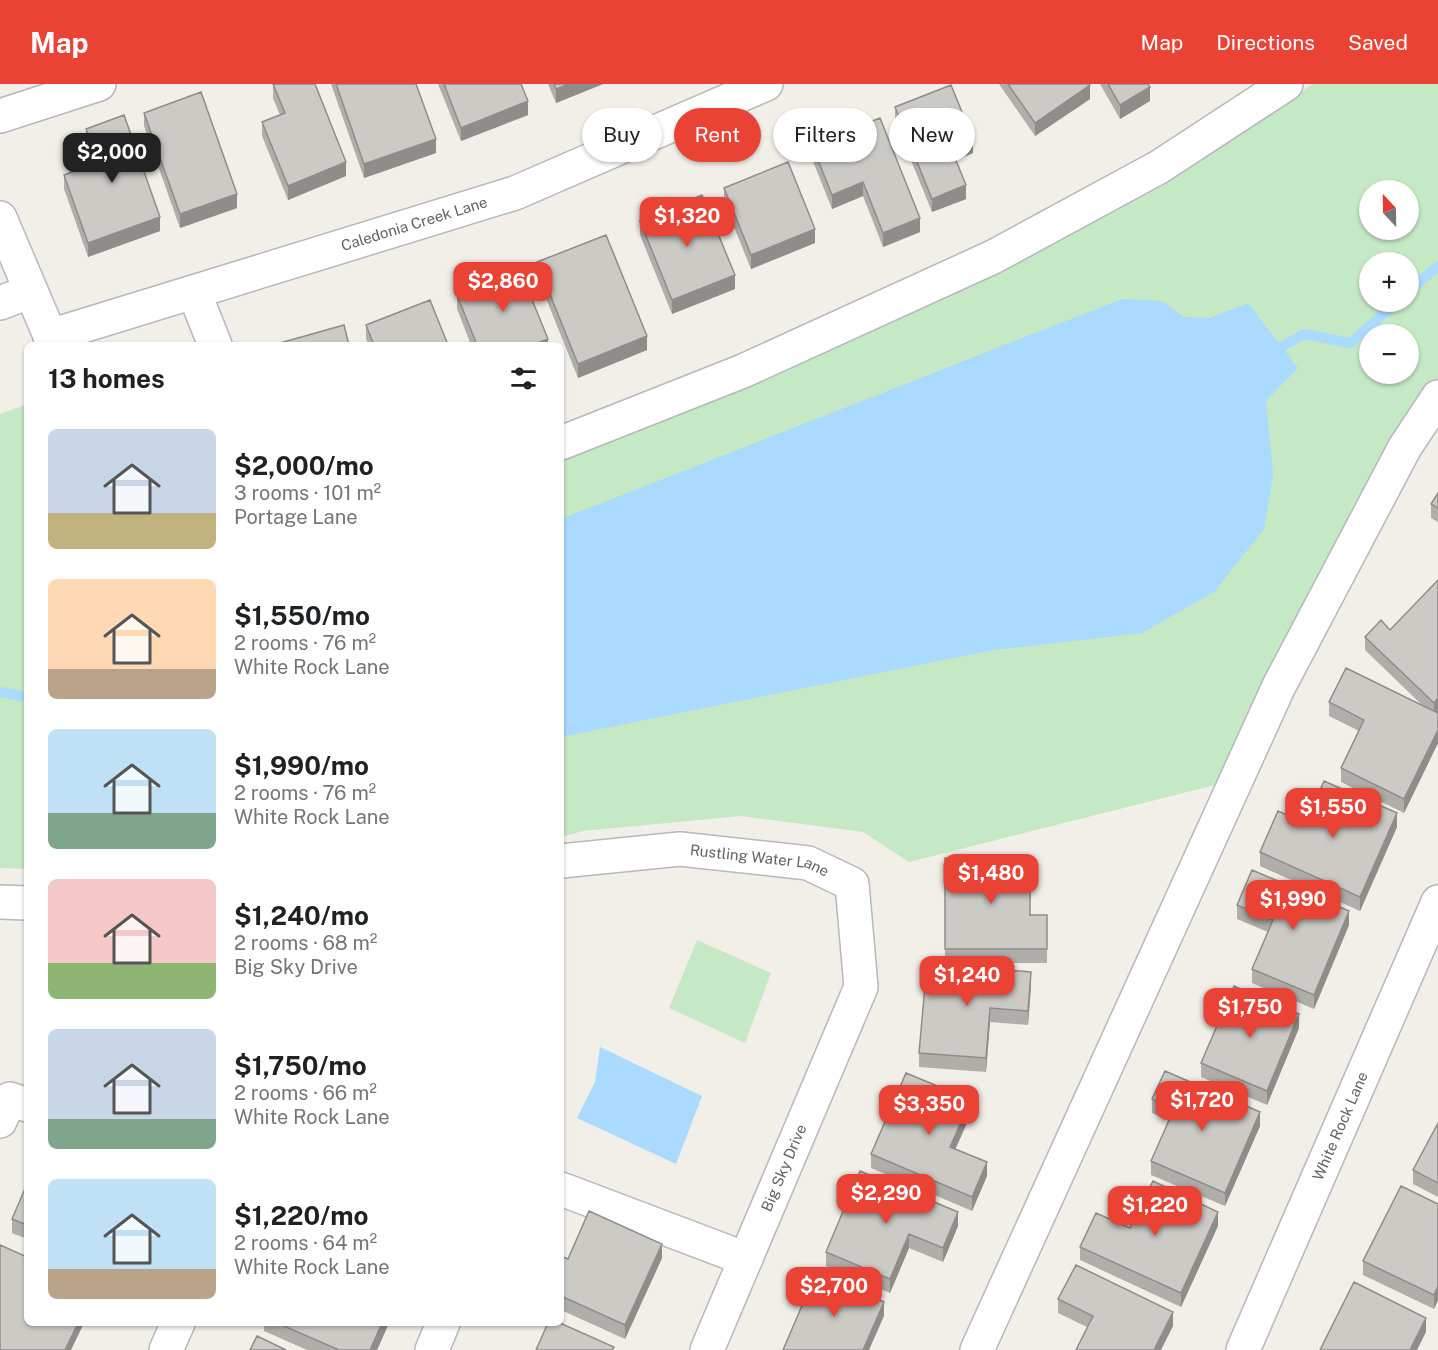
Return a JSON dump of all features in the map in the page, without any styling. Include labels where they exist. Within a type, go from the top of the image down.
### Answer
[{"type":"street","points":[[0,116],[99,84]]},
{"type":"street","name":"Caledonia Creek Lane","points":[[52,341],[194,292],[515,193],[766,84]]},
{"type":"street","points":[[564,442],[743,371],[993,257],[1159,167],[1286,84]]},
{"type":"street","points":[[0,218],[52,341]]},
{"type":"street","points":[[0,303],[31,291]]},
{"type":"street","points":[[194,292],[214,342]]},
{"type":"street","points":[[977,1350],[1279,687],[1405,447],[1438,397]]},
{"type":"street","name":"Rustling Water Lane","points":[[564,861],[680,849],[807,863],[852,884],[861,987]]},
{"type":"street","points":[[0,902],[24,903]]},
{"type":"street","name":"White Rock Lane","points":[[1243,1350],[1438,902]]},
{"type":"street","name":"Big Sky Drive","points":[[707,1350],[861,987]]},
{"type":"street","points":[[0,1121],[10,1099],[24,1104]]},
{"type":"street","points":[[564,1190],[746,1259]]},
{"type":"street","points":[[166,1350],[177,1326]]},
{"type":"street","points":[[432,1350],[442,1326]]},
{"type":"green space","points":[[1313,84],[1438,84],[1438,390],[1227,782],[909,862],[863,832],[741,816],[583,831],[564,836],[564,450],[1138,196]]},
{"type":"green space","points":[[24,405],[24,869],[0,868],[0,414]]},
{"type":"green space","points":[[697,940],[771,973],[745,1043],[669,1008]]},
{"type":"water","points":[[1122,299],[1161,301],[1184,317],[1210,318],[1248,303],[1298,368],[1266,401],[1273,474],[1264,529],[1214,592],[1142,633],[993,650],[564,736],[564,518]]},
{"type":"water","points":[[600,1047],[702,1096],[676,1164],[577,1118],[595,1082]]},
{"type":"building","points":[[273,84],[315,84],[346,162],[288,186],[262,122],[285,113]]},
{"type":"building","points":[[336,84],[416,84],[436,139],[364,164]]},
{"type":"building","points":[[444,84],[521,84],[528,101],[461,128]]},
{"type":"building","points":[[554,84],[569,84],[556,89]]},
{"type":"building","points":[[1008,84],[1089,84],[1090,85],[1035,123]]},
{"type":"building","points":[[1108,84],[1148,84],[1150,87],[1120,105]]},
{"type":"building","points":[[951,85],[960,108],[895,108]]},
{"type":"building","points":[[201,92],[237,194],[180,214],[144,113]]},
{"type":"building","points":[[124,115],[160,217],[88,243],[64,175],[99,162],[86,129]]},
{"type":"building","points":[[880,118],[889,140],[889,162],[898,162],[920,218],[883,233],[863,182],[832,195],[819,162],[877,162],[877,119]]},
{"type":"building","points":[[788,162],[815,229],[751,255],[724,188]]},
{"type":"building","points":[[917,162],[957,162],[966,185],[932,199]]},
{"type":"building","points":[[702,195],[735,275],[672,300],[640,221]]},
{"type":"building","points":[[606,235],[647,336],[578,364],[537,262]]},
{"type":"building","points":[[520,270],[548,339],[540,342],[476,342],[457,295]]},
{"type":"building","points":[[430,300],[447,342],[373,342],[366,325]]},
{"type":"building","points":[[344,325],[348,342],[284,342]]},
{"type":"building","points":[[1438,493],[1438,508],[1431,504]]},
{"type":"building","points":[[1438,580],[1438,698],[1434,703],[1365,637],[1381,620],[1390,630]]},
{"type":"building","points":[[1346,668],[1438,713],[1438,730],[1404,799],[1341,768],[1364,720],[1329,702]]},
{"type":"building","points":[[1324,781],[1397,813],[1360,897],[1260,852],[1278,811],[1305,823]]},
{"type":"building","points":[[945,858],[1030,858],[1030,915],[1047,915],[1047,949],[945,949]]},
{"type":"building","points":[[1252,870],[1349,911],[1314,995],[1252,969],[1273,920],[1237,905]]},
{"type":"building","points":[[927,964],[1031,972],[1028,1011],[990,1008],[986,1058],[919,1053]]},
{"type":"building","points":[[1234,986],[1299,1014],[1267,1091],[1201,1063]]},
{"type":"building","points":[[1165,1071],[1260,1112],[1225,1193],[1151,1161],[1174,1109],[1152,1099]]},
{"type":"building","points":[[906,1073],[971,1100],[950,1147],[987,1162],[972,1197],[871,1154]]},
{"type":"building","points":[[1438,1123],[1438,1183],[1413,1170]]},
{"type":"building","points":[[860,1171],[958,1212],[943,1248],[909,1234],[890,1279],[826,1252]]},
{"type":"building","points":[[1153,1181],[1218,1212],[1181,1293],[1080,1247],[1096,1213],[1130,1228]]},
{"type":"building","points":[[1401,1186],[1438,1204],[1438,1286],[1434,1295],[1363,1261]]},
{"type":"building","points":[[24,1191],[24,1224],[12,1219]]},
{"type":"building","points":[[589,1211],[662,1244],[625,1325],[564,1297],[564,1257],[568,1259]]},
{"type":"building","points":[[0,1245],[24,1256],[24,1326],[77,1326],[65,1350],[0,1350]]},
{"type":"building","points":[[1076,1265],[1173,1312],[1154,1350],[1076,1350],[1093,1316],[1058,1299]]},
{"type":"building","points":[[816,1273],[884,1302],[863,1350],[783,1350]]},
{"type":"building","points":[[1354,1282],[1426,1318],[1410,1350],[1320,1350]]},
{"type":"building","points":[[564,1325],[614,1347],[612,1350],[536,1350],[547,1326]]},
{"type":"building","points":[[284,1326],[381,1326],[370,1350],[339,1350]]},
{"type":"building","points":[[257,1336],[286,1350],[250,1350]]},
{"type":"waterway","points":[[1419,282],[1438,266]]},
{"type":"waterway","points":[[1269,354],[1304,334],[1350,343],[1386,312]]},
{"type":"waterway","points":[[0,692],[24,696]]}]
